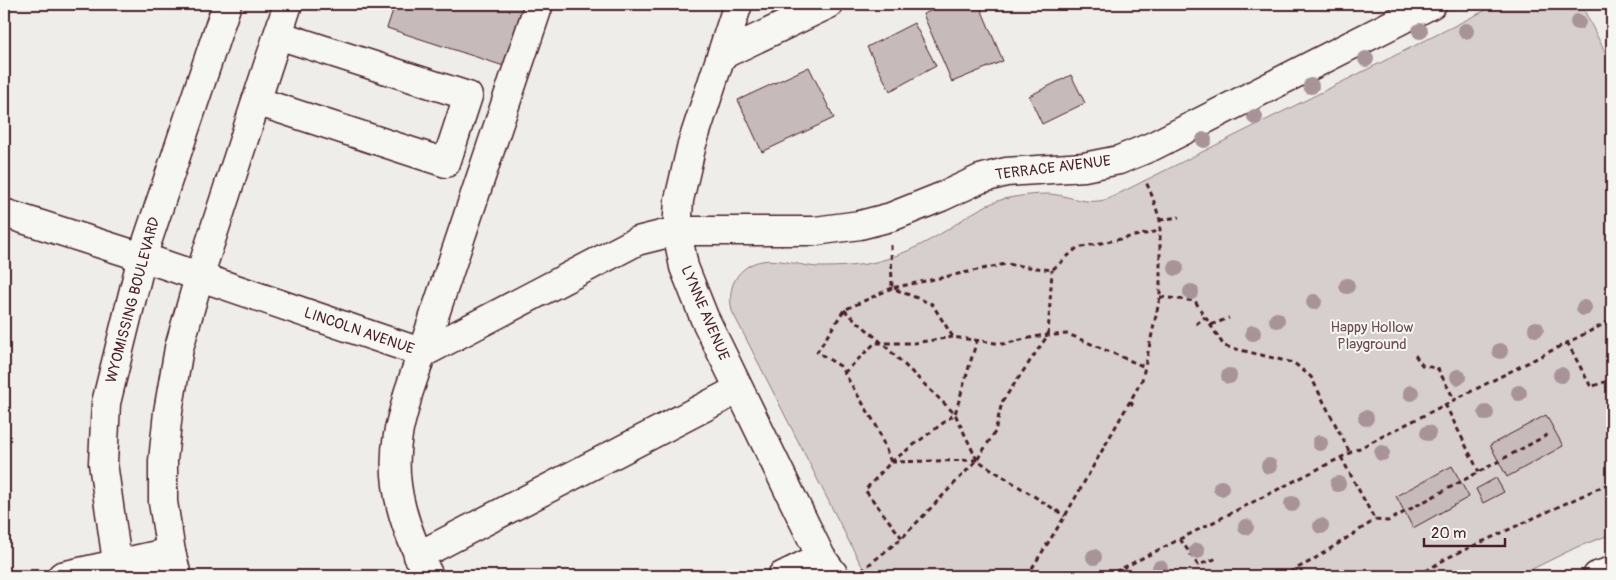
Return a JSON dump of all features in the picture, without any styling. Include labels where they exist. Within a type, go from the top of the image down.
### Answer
[{"type":"street","name":"WYOMISSING BOULEVARD","points":[[118,570],[103,463],[106,403],[142,257],[227,4]]},
{"type":"street","points":[[62,576],[174,564],[163,502],[163,461],[168,412],[179,348],[199,277],[288,4]]},
{"type":"street","points":[[539,4],[408,394],[398,434],[395,456],[400,507],[407,530],[423,566],[739,389]]},
{"type":"street","name":"LYNNE AVENUE","points":[[738,4],[692,144],[679,200],[677,231],[684,267],[704,318],[828,566]]},
{"type":"street","points":[[722,55],[829,4]]},
{"type":"street","name":"TERRACE AVENUE","points":[[677,231],[815,231],[860,225],[891,217],[980,179],[1006,172],[1084,167],[1119,160],[1153,146],[1432,4]]},
{"type":"street","points":[[256,101],[446,163],[468,96],[278,35]]},
{"type":"street","name":"LINCOLN AVENUE","points":[[4,214],[142,257],[423,353],[637,241],[677,231]]},
{"type":"street","points":[[782,576],[828,566]]},
{"type":"street","points":[[1597,576],[1612,571]]},
{"type":"path","points":[[1027,576],[1065,516],[1142,380],[1160,297],[1160,220],[1151,193]]},
{"type":"path","points":[[891,217],[892,288]]},
{"type":"path","points":[[1160,220],[1179,217]]},
{"type":"path","points":[[855,576],[902,538],[978,460],[995,432],[1002,402],[1048,335],[1052,270],[1077,248],[1160,231]]},
{"type":"path","points":[[891,462],[876,426],[840,366],[817,352],[844,310],[892,288],[1006,264],[1052,270]]},
{"type":"path","points":[[892,288],[932,304],[953,337]]},
{"type":"path","points":[[1160,297],[1195,301],[1224,346],[1294,363],[1310,377],[1350,453]]},
{"type":"path","points":[[844,310],[882,343],[954,414],[978,460],[1065,516]]},
{"type":"path","points":[[1196,324],[1206,317]]},
{"type":"path","points":[[1211,325],[1229,318]]},
{"type":"path","points":[[1107,576],[1612,320]]},
{"type":"path","points":[[844,373],[875,343],[914,343],[953,337],[1003,344],[1048,335],[1068,334],[1144,367]]},
{"type":"path","points":[[902,538],[865,490],[891,462],[954,414],[977,340]]},
{"type":"path","points":[[1566,342],[1591,387],[1607,381]]},
{"type":"path","points":[[1415,355],[1422,365],[1438,369],[1454,399]]},
{"type":"path","points":[[1130,401],[1135,408]]},
{"type":"path","points":[[1445,404],[1479,472]]},
{"type":"path","points":[[1282,576],[1311,561],[1376,520],[1388,521],[1549,434]]},
{"type":"path","points":[[1341,457],[1376,520]]},
{"type":"path","points":[[891,462],[978,460]]},
{"type":"path","points":[[1418,576],[1447,558],[1612,482]]},
{"type":"path","points":[[1180,539],[1198,565],[1218,558]]},
{"type":"green space","name":"Happy Hollow Playground","points":[[1498,4],[1581,4],[1612,66],[1612,534],[1577,547],[1518,576],[870,576],[860,563],[732,311],[731,291],[735,279],[744,269],[750,265],[767,260],[815,267],[840,267],[877,262],[899,255],[920,245],[980,209],[1005,199],[1048,194],[1085,201],[1108,199]]},
{"type":"building","points":[[395,4],[533,4],[507,67],[387,28]]},
{"type":"building","points":[[948,4],[979,4],[1003,61],[952,82],[923,14]]},
{"type":"building","points":[[914,23],[936,66],[890,91],[867,47]]},
{"type":"building","points":[[809,67],[834,118],[762,152],[738,100]]},
{"type":"building","points":[[1071,75],[1085,103],[1042,124],[1029,96]]},
{"type":"building","points":[[1546,415],[1563,446],[1507,477],[1490,445]]},
{"type":"building","points":[[1452,466],[1469,497],[1413,528],[1396,496]]},
{"type":"building","points":[[1496,478],[1504,492],[1483,503],[1476,489]]}]
